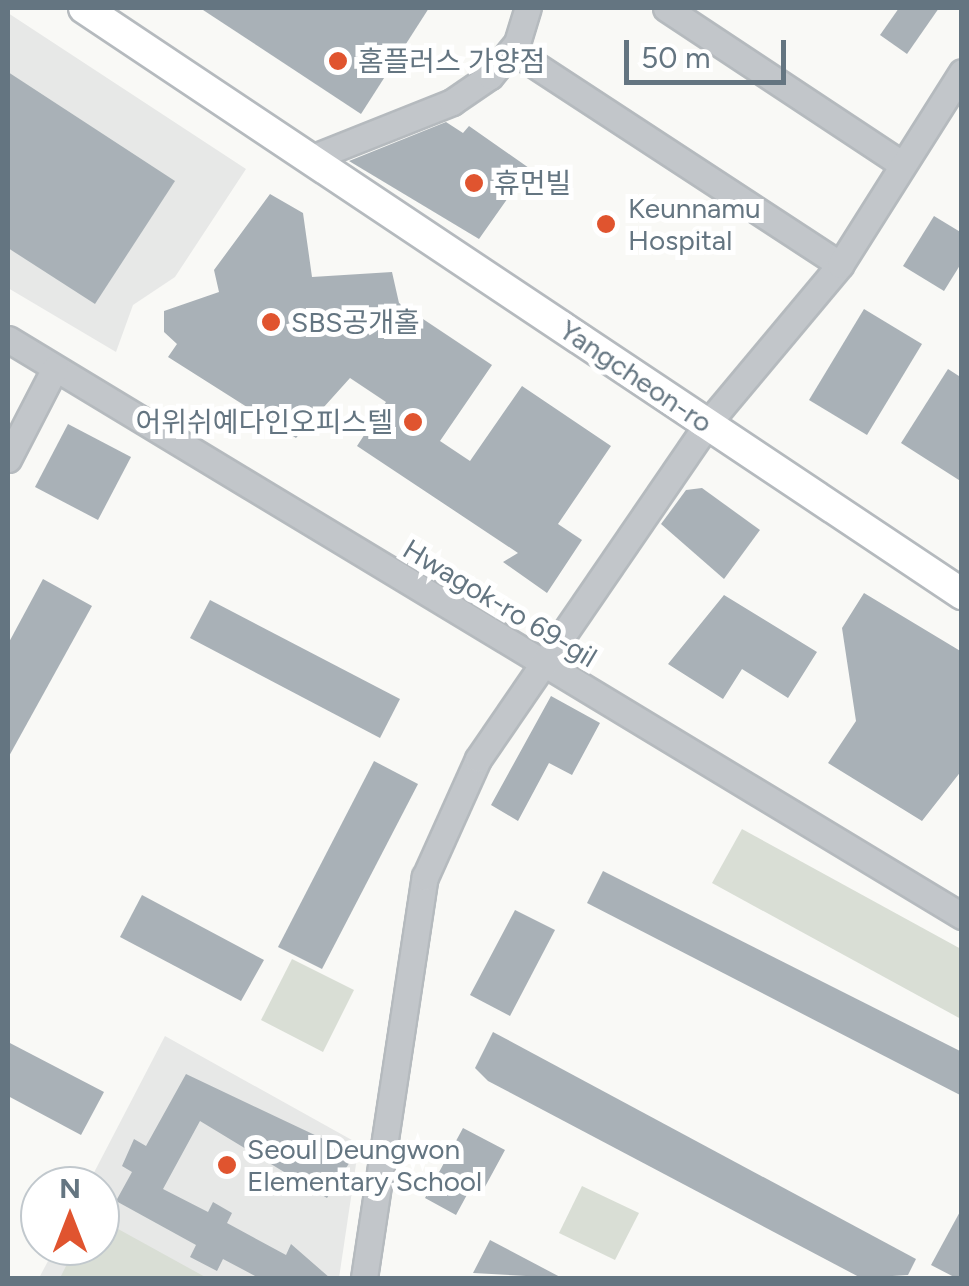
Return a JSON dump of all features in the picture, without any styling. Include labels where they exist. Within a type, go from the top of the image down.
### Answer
[{"type":"main road","name":"Yangcheon-ro","points":[[84,8],[962,594]]},
{"type":"street","points":[[309,158],[452,102],[512,50],[528,8]]},
{"type":"street","points":[[666,8],[900,163]]},
{"type":"street","points":[[512,50],[840,265]]},
{"type":"street","points":[[364,1278],[426,877],[478,759],[538,661],[708,423],[840,265],[900,163],[962,72]]},
{"type":"street","name":"Hwagok-ro 69-gil","points":[[8,339],[962,916]]},
{"type":"street","points":[[8,459],[55,368]]},
{"type":"shaded area","points":[[8,13],[246,169],[175,277],[133,305],[116,352],[8,288]]},
{"type":"shaded area","points":[[742,829],[961,949],[961,1019],[712,883]]},
{"type":"shaded area","points":[[292,959],[354,990],[323,1052],[261,1020]]},
{"type":"shaded area","name":"Seoul Deungwon Elementary School","points":[[165,1036],[359,1144],[339,1278],[39,1278],[45,1266],[120,1266],[120,1166],[97,1166]]},
{"type":"shaded area","points":[[582,1186],[639,1213],[615,1260],[559,1233]]},
{"type":"shaded area","points":[[120,1230],[207,1278],[60,1278],[66,1266],[120,1266]]},
{"type":"building","name":"홈플러스 가양점","points":[[200,8],[429,8],[361,114]]},
{"type":"building","points":[[899,8],[939,8],[907,54],[880,35]]},
{"type":"building","points":[[8,72],[175,181],[95,304],[8,248]]},
{"type":"building","points":[[446,122],[463,133],[469,126],[529,168],[479,239],[349,161]]},
{"type":"building","points":[[270,194],[303,213],[312,277],[392,272],[399,303],[492,365],[440,441],[470,461],[522,386],[611,446],[558,524],[582,540],[547,593],[503,562],[518,553],[357,446],[386,402],[350,378],[296,438],[168,357],[177,344],[164,332],[164,311],[219,292],[214,270]]},
{"type":"building","points":[[934,216],[962,233],[962,262],[944,291],[903,266]]},
{"type":"building","points":[[864,309],[922,344],[867,435],[809,400]]},
{"type":"building","points":[[948,369],[962,378],[962,482],[901,443]]},
{"type":"building","points":[[68,424],[131,457],[98,520],[35,487]]},
{"type":"building","points":[[702,488],[760,530],[724,579],[661,524],[686,490]]},
{"type":"building","points":[[43,579],[92,606],[8,758],[8,644]]},
{"type":"building","points":[[864,593],[962,652],[962,770],[922,821],[828,763],[856,721],[842,628]]},
{"type":"building","points":[[724,595],[817,652],[788,698],[742,669],[723,699],[668,664]]},
{"type":"building","points":[[210,600],[400,699],[380,738],[190,638]]},
{"type":"building","points":[[551,696],[600,723],[572,775],[549,763],[518,821],[491,805]]},
{"type":"building","points":[[374,761],[418,784],[322,969],[278,947]]},
{"type":"building","points":[[603,871],[962,1052],[962,1096],[587,903]]},
{"type":"building","points":[[142,895],[264,960],[241,1001],[120,937]]},
{"type":"building","points":[[515,910],[555,930],[510,1016],[470,995]]},
{"type":"building","points":[[493,1032],[916,1259],[908,1275],[861,1278],[488,1081],[475,1068]]},
{"type":"building","points":[[8,1042],[104,1092],[81,1135],[8,1096]]},
{"type":"building","points":[[186,1074],[355,1154],[327,1198],[200,1121],[163,1189],[208,1212],[213,1202],[232,1213],[227,1223],[286,1255],[291,1244],[330,1278],[259,1278],[223,1259],[217,1271],[190,1257],[196,1245],[120,1203],[120,1194],[132,1172],[122,1166],[134,1139],[146,1146]]},
{"type":"building","points":[[463,1128],[505,1150],[480,1196],[469,1191],[456,1215],[425,1198]]},
{"type":"building","points":[[962,1208],[962,1278],[956,1278],[931,1265]]},
{"type":"building","points":[[490,1240],[562,1278],[473,1273]]},
{"type":"place","name":"홈플러스 가양점","points":[[338,61]]},
{"type":"place","name":"휴먼빌","points":[[474,183]]},
{"type":"place","name":"Keunnamu Hospital","points":[[606,224]]},
{"type":"place","name":"SBS공개홀","points":[[271,322]]},
{"type":"place","name":"어위쉬예다인오피스텔","points":[[413,422]]},
{"type":"place","name":"Seoul Deungwon Elementary School","points":[[227,1165]]}]
